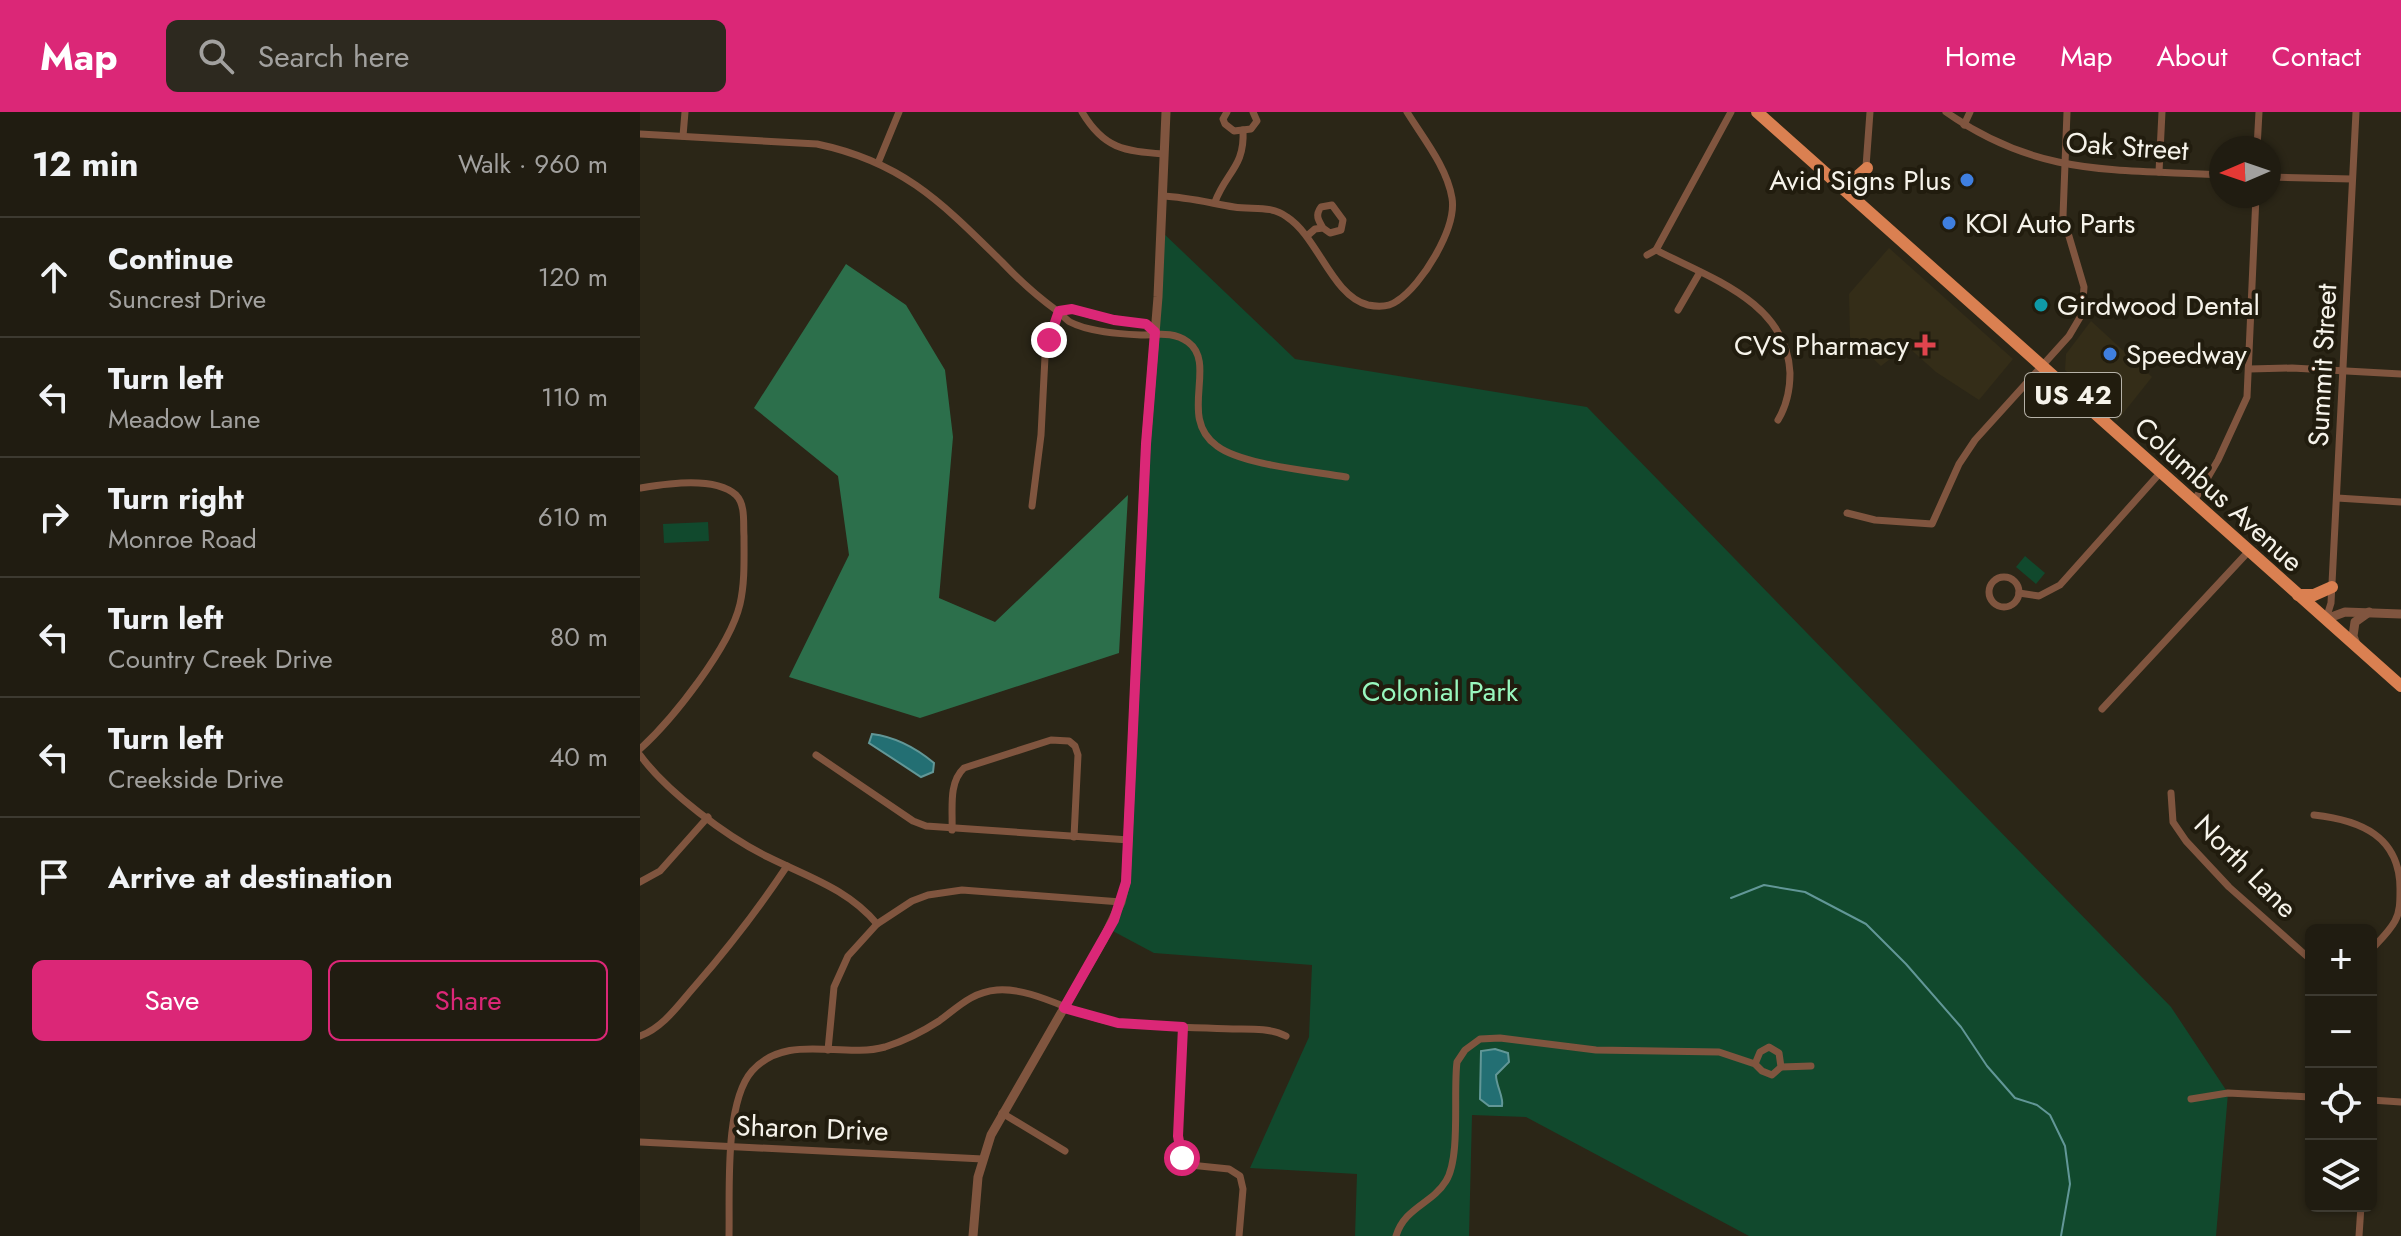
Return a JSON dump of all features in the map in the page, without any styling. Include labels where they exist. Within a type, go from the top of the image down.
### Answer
[{"type":"main road","name":"Columbus Avenue","points":[[1757,112],[2401,686]]},
{"type":"main road","points":[[1839,186],[1852,181],[1867,168]]},
{"type":"main road","points":[[2298,595],[2314,595],[2332,587]]},
{"type":"street","points":[[683,136],[685,112]]},
{"type":"street","points":[[878,163],[899,112]]},
{"type":"street","points":[[1082,112],[1104,139],[1117,148],[1164,154]]},
{"type":"street","points":[[973,1236],[976,1191],[983,1159],[1002,1113],[1103,940],[1121,902],[1127,871],[1146,444],[1166,112]]},
{"type":"street","points":[[1227,112],[1223,119],[1234,131],[1255,126],[1257,121],[1253,112]]},
{"type":"street","points":[[1162,196],[1275,211],[1295,222],[1342,287],[1359,301],[1380,306],[1391,304],[1415,283],[1446,236],[1453,204],[1446,177],[1407,112]]},
{"type":"street","points":[[1647,255],[1656,250],[1731,112]]},
{"type":"street","points":[[1857,202],[1864,194],[1870,112]]},
{"type":"street","name":"Oak Street","points":[[1946,112],[2002,146],[2065,165],[2209,174]]},
{"type":"street","points":[[1964,125],[1970,112]]},
{"type":"street","points":[[1847,513],[1875,520],[1932,524],[1953,476],[1975,440],[2077,324],[2085,298],[2065,228],[2067,112]]},
{"type":"street","points":[[2159,172],[2162,112]]},
{"type":"street","points":[[2258,136],[2259,112]]},
{"type":"street","name":"Summit Street","points":[[2326,619],[2332,587],[2356,112]]},
{"type":"street","points":[[1215,202],[1241,159],[1243,130]]},
{"type":"street","points":[[640,134],[817,144],[878,163],[939,201],[1017,280],[1069,321],[1097,329],[1145,335],[1155,332],[1180,337],[1194,349],[1199,366],[1199,422],[1206,437],[1219,448],[1239,456],[1346,477]]},
{"type":"street","points":[[2281,177],[2352,179]]},
{"type":"street","points":[[2193,503],[2218,460],[2247,397],[2256,208]]},
{"type":"street","points":[[1307,236],[1315,229],[1323,228]]},
{"type":"street","points":[[1656,250],[1755,303],[1771,319],[1783,339],[1789,361],[1787,401],[1778,420]]},
{"type":"street","points":[[1678,310],[1700,272]]},
{"type":"street","points":[[1059,311],[1072,309],[1114,320],[1146,324],[1155,332]]},
{"type":"street","points":[[1032,506],[1041,435],[1045,357],[1059,311]]},
{"type":"street","points":[[2249,369],[2401,374]]},
{"type":"street","points":[[2019,593],[2039,596],[2056,589],[2160,473]]},
{"type":"street","points":[[640,488],[671,483],[706,485],[733,493],[742,505],[744,579],[740,607],[728,638],[640,752],[668,786],[708,817],[747,845],[850,897],[877,924]]},
{"type":"street","points":[[2337,498],[2401,502]]},
{"type":"street","points":[[2102,709],[2248,552]]},
{"type":"street","points":[[2000,577],[2010,578],[2017,584],[2019,593],[2010,605],[2001,606],[1990,597],[1990,587],[2000,577]]},
{"type":"street","points":[[2326,619],[2345,612],[2401,614]]},
{"type":"street","points":[[2356,646],[2353,636],[2355,622],[2369,612]]},
{"type":"street","points":[[952,830],[954,785],[957,774],[964,768],[1051,740],[1061,740],[1075,746],[1078,755],[1074,837]]},
{"type":"street","points":[[816,755],[913,821],[937,829],[1129,840]]},
{"type":"street","name":"North Lane","points":[[2171,793],[2173,822],[2186,841],[2229,887],[2305,955]]},
{"type":"street","points":[[2314,815],[2348,820],[2364,826],[2386,845],[2399,863],[2398,914],[2377,943]]},
{"type":"street","points":[[640,882],[660,871],[708,817]]},
{"type":"street","points":[[640,1036],[664,1021],[694,987],[756,913],[787,866]]},
{"type":"street","points":[[828,1050],[831,1004],[838,976],[855,947],[877,924],[912,901],[962,890],[1121,902]]},
{"type":"street","points":[[729,1236],[736,1100],[752,1071],[780,1053],[796,1049],[865,1050],[904,1040],[939,1020],[966,999],[987,991],[1015,991],[1118,1023],[1254,1030],[1286,1036]]},
{"type":"street","points":[[1183,1027],[1179,1153],[1190,1165],[1229,1169],[1240,1176],[1243,1189],[1239,1236]]},
{"type":"street","points":[[1396,1236],[1403,1219],[1441,1187],[1449,1175],[1454,1155],[1457,1062],[1465,1050],[1480,1039],[1500,1038],[1596,1050],[1719,1052],[1755,1064],[1772,1075],[1781,1067],[1811,1066]]},
{"type":"street","points":[[1755,1064],[1760,1052],[1769,1047],[1779,1053],[1781,1067]]},
{"type":"street","points":[[2191,1099],[2228,1093],[2305,1097]]},
{"type":"street","points":[[2377,1100],[2401,1102]]},
{"type":"street","points":[[1002,1113],[1065,1151]]},
{"type":"street","name":"Sharon Drive","points":[[640,1142],[983,1159]]},
{"type":"street","points":[[2359,1236],[2361,1212]]},
{"type":"shaded area","points":[[1889,248],[2013,359],[1979,400],[1936,372],[1907,346],[1881,366],[1850,337],[1849,294]]},
{"type":"shaded area","points":[[2091,321],[2152,377],[2117,421],[2065,370],[2066,354]]},
{"type":"green space","name":"Colonial Park","points":[[1161,231],[1295,359],[1587,407],[2171,1007],[2228,1093],[2216,1236],[1749,1236],[1526,1117],[1472,1115],[1469,1236],[1355,1236],[1357,1174],[1250,1168],[1309,1037],[1312,965],[1154,953],[1109,929],[1121,902]]},
{"type":"green space","points":[[846,264],[906,305],[945,370],[953,437],[939,598],[995,622],[1128,495],[1119,653],[920,718],[789,677],[849,555],[838,476],[754,408]]},
{"type":"green space","points":[[708,522],[709,541],[664,543],[663,524]]},
{"type":"green space","points":[[2025,556],[2045,573],[2036,584],[2016,567]]},
{"type":"water","points":[[872,734],[905,744],[920,753],[934,763],[933,772],[921,777],[869,743]]},
{"type":"water","points":[[1495,1049],[1508,1053],[1509,1062],[1496,1075],[1502,1106],[1489,1106],[1480,1099],[1481,1051]]},
{"type":"waterway","points":[[1731,898],[1764,885],[1805,892],[1866,924],[1906,964],[1961,1027],[1987,1066],[2015,1098],[2037,1105],[2050,1115],[2065,1146],[2070,1184],[2061,1236]]},
{"type":"place","name":"Avid Signs Plus","points":[[1967,180]]},
{"type":"place","name":"KOI Auto Parts","points":[[1949,223]]},
{"type":"place","name":"Girdwood Dental","points":[[2041,305]]},
{"type":"place","name":"CVS Pharmacy","points":[[1925,345]]},
{"type":"place","name":"Speedway","points":[[2110,354]]},
{"type":"route","points":[[1049,340],[1059,311],[1072,309],[1114,320],[1146,324],[1155,332],[1146,444],[1129,860],[1121,902],[1114,920],[1064,1008],[1105,1021],[1183,1027],[1178,1136],[1182,1158]]}]
